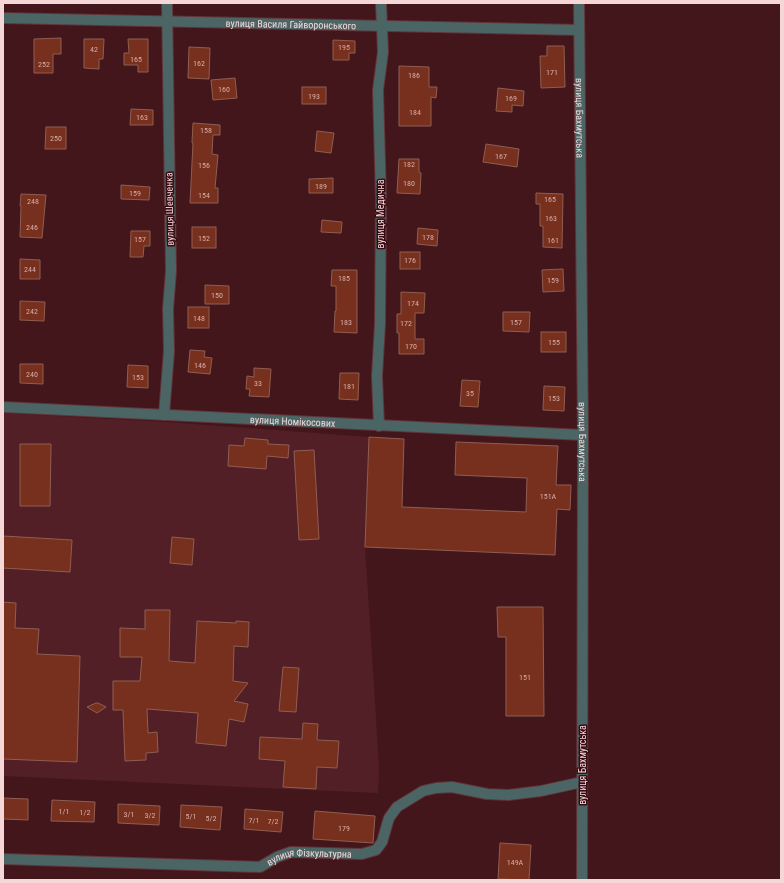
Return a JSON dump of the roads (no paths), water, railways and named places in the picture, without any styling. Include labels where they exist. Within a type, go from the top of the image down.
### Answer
[{"type":"street","name":"вулиця Шевченка","points":[[164,416],[169,351],[168,309],[170,271],[167,3]]},
{"type":"street","name":"вулиця Медична","points":[[379,426],[377,376],[380,324],[381,199],[378,90],[383,52],[381,3]]},
{"type":"street","name":"вулиця Бахмутська","points":[[579,3],[583,435],[582,880]]},
{"type":"street","name":"вулиця Василя Гайворонського","points":[[3,18],[579,30]]},
{"type":"street","name":"вулиця Номікосових","points":[[3,407],[164,416],[583,435]]},
{"type":"street","name":"вулиця Фізкультурна","points":[[3,859],[260,867],[277,857],[291,852],[362,854],[376,850],[382,842],[388,818],[397,807],[424,791],[436,788],[452,788],[488,794],[508,795],[541,791],[582,782]]}]
